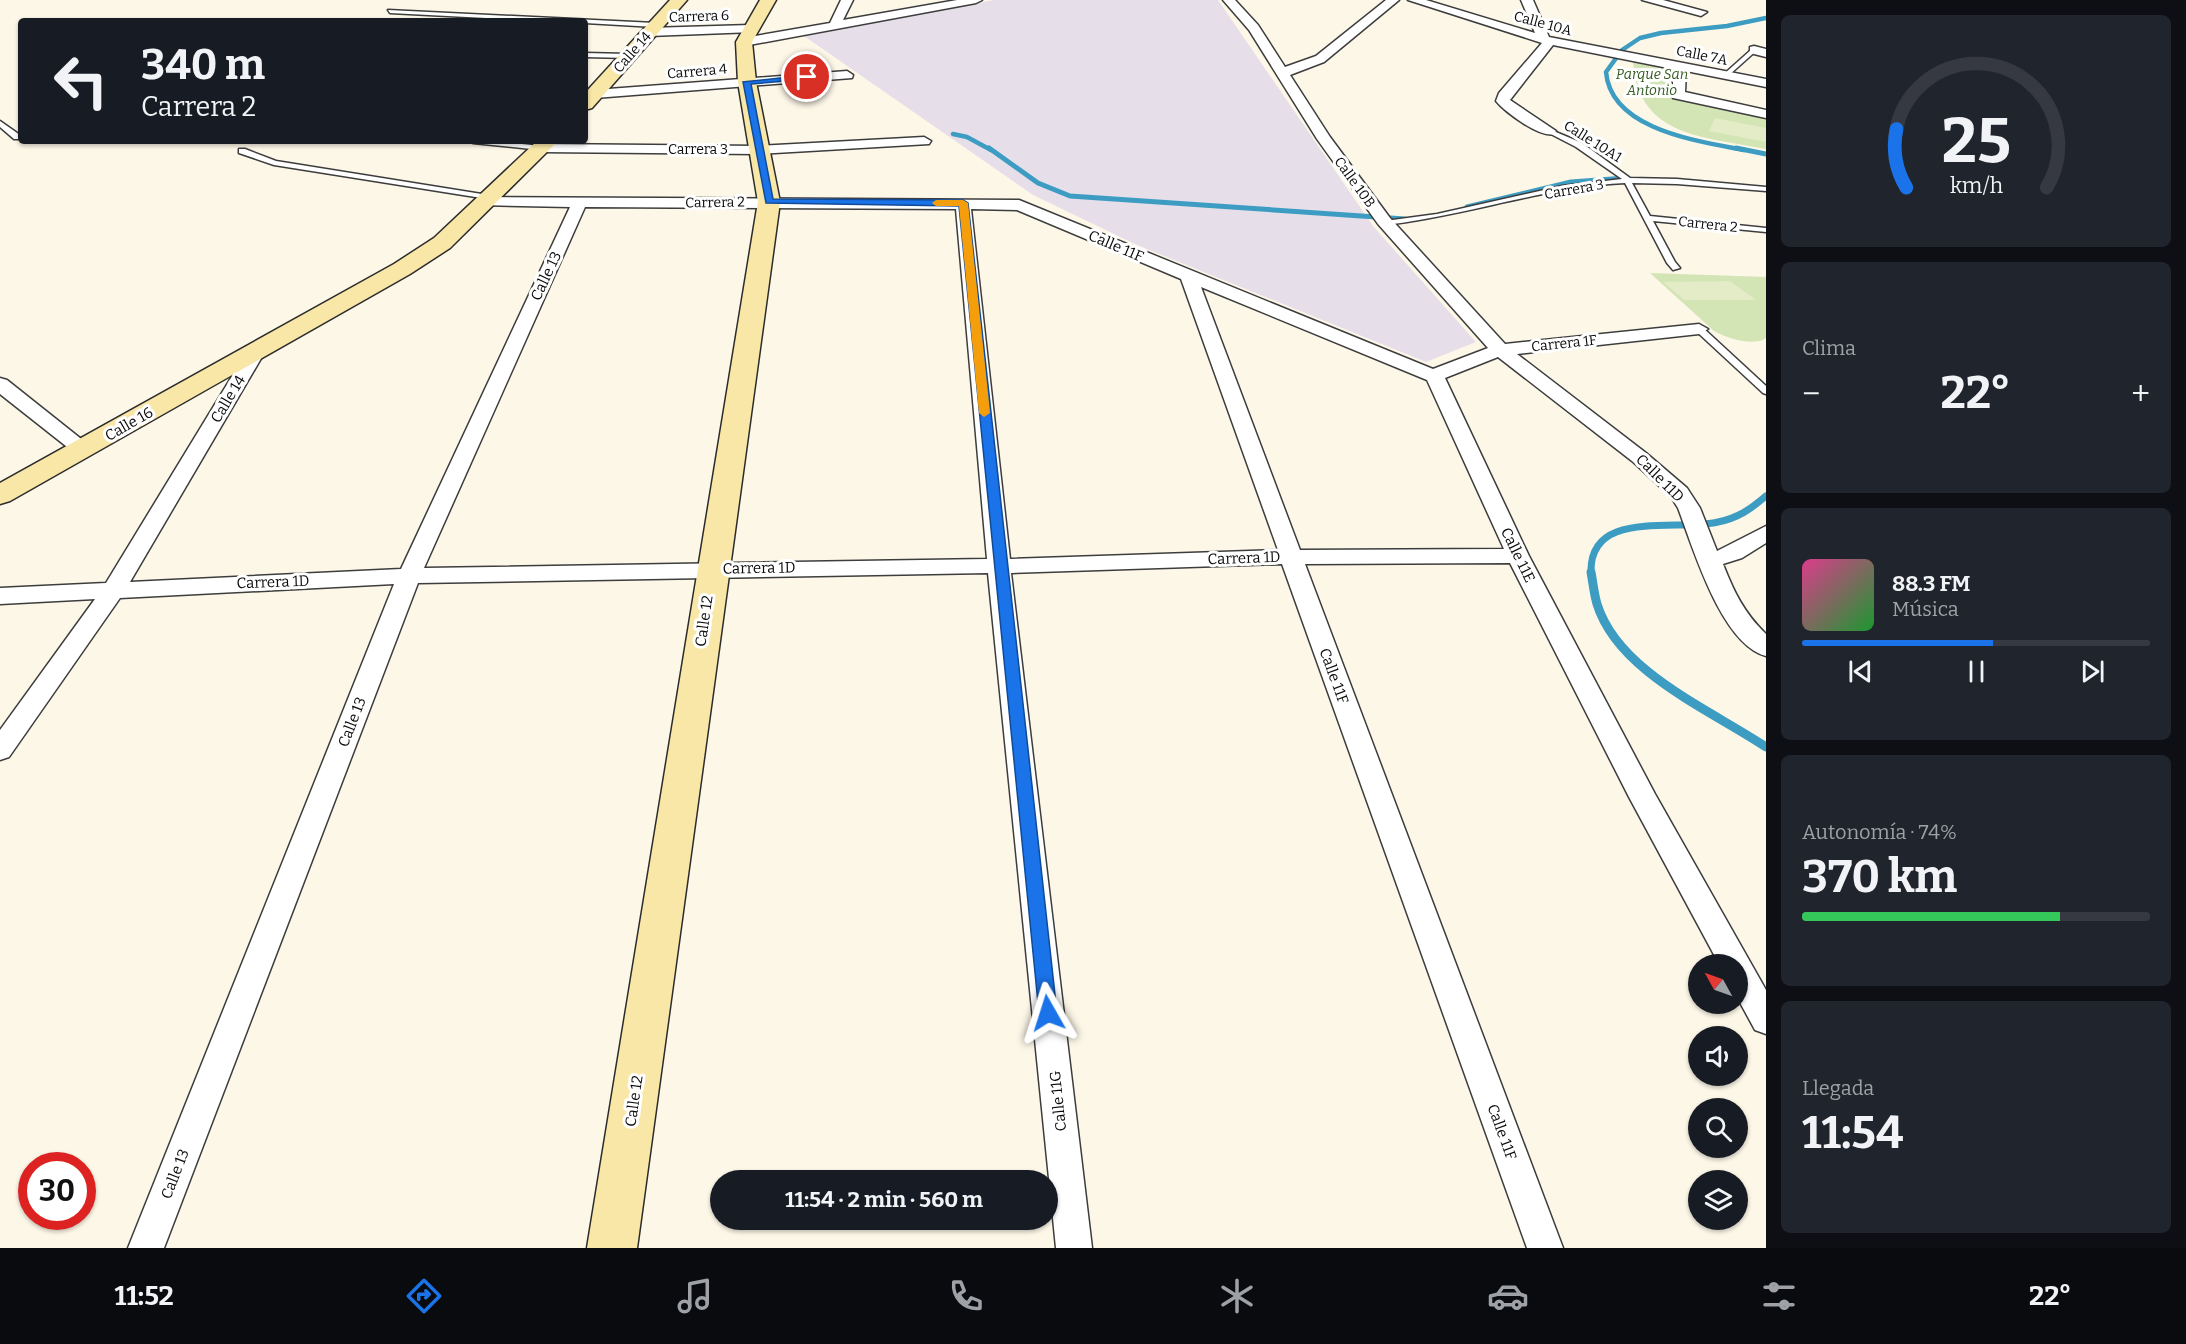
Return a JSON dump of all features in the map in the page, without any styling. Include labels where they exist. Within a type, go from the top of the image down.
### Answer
[{"type":"street","name":"Calle 14","points":[[588,97],[679,0]]},
{"type":"street","points":[[747,36],[768,0]]},
{"type":"street","points":[[836,25],[847,0]]},
{"type":"street","name":"Carrera 6","points":[[652,28],[747,36],[836,25],[976,0]]},
{"type":"street","name":"Calle 10B","points":[[1229,0],[1254,28],[1324,139],[1385,223],[1500,350]]},
{"type":"street","points":[[1282,73],[1320,59],[1394,0]]},
{"type":"street","name":"Calle 10A","points":[[1414,0],[1546,41],[1632,57]]},
{"type":"street","points":[[1527,0],[1546,41],[1532,66],[1504,96],[1503,101],[1510,109],[1549,130]]},
{"type":"street","points":[[1648,0],[1701,12]]},
{"type":"street","name":"Calle 12","points":[[612,1248],[711,569],[769,202],[747,82],[747,36]]},
{"type":"street","name":"Calle 7A","points":[[1632,57],[1766,83]]},
{"type":"street","points":[[1680,66],[1678,95],[1766,114]]},
{"type":"street","name":"Carrera 4","points":[[588,97],[847,75]]},
{"type":"street","name":"Carrera 3","points":[[545,145],[759,150],[924,141]]},
{"type":"street","name":"Calle 14","points":[[0,750],[115,588],[257,350],[402,269],[442,243],[545,145]]},
{"type":"street","name":"Carrera 2","points":[[486,200],[579,204],[769,202],[1019,205]]},
{"type":"street","name":"Calle 11G","points":[[963,203],[999,566],[1074,1248]]},
{"type":"street","name":"Calle 13","points":[[146,1248],[409,576],[579,204]]},
{"type":"street","name":"Calle 11F","points":[[1019,205],[1188,276],[1545,1248]]},
{"type":"street","points":[[1188,276],[1435,376]]},
{"type":"street","name":"Carrera 1F","points":[[1435,376],[1445,369],[1500,350],[1699,329]]},
{"type":"street","name":"Calle 16","points":[[0,495],[257,350]]},
{"type":"street","name":"Calle 11D","points":[[1500,350],[1639,456],[1678,493],[1689,508],[1731,609],[1740,623],[1766,648]]},
{"type":"street","name":"Calle 11E","points":[[1435,376],[1518,556],[1643,797],[1729,954]]},
{"type":"street","points":[[3,391],[83,450]]},
{"type":"street","points":[[1705,551],[1734,553],[1766,533]]},
{"type":"street","name":"Carrera 1D","points":[[0,596],[115,588],[409,576],[711,569],[999,566],[1290,556],[1518,556]]},
{"type":"street","name":"Calle 11E","points":[[1748,988],[1766,1020]]},
{"type":"lane","points":[[390,10],[506,18]]},
{"type":"lane","points":[[588,24],[652,28]]},
{"type":"lane","points":[[1726,75],[1760,52]]},
{"type":"lane","points":[[588,55],[628,56]]},
{"type":"lane","points":[[0,123],[17,137]]},
{"type":"lane","name":"Calle 10A1","points":[[1549,130],[1580,145],[1609,164],[1627,182],[1649,218],[1671,263],[1676,268]]},
{"type":"lane","name":"Carrera 3","points":[[527,144],[545,145]]},
{"type":"lane","name":"Carrera 2","points":[[242,151],[274,163],[486,200]]},
{"type":"lane","name":"Carrera 3","points":[[1385,223],[1432,219],[1586,184],[1627,182],[1766,189]]},
{"type":"lane","name":"Carrera 2","points":[[1649,218],[1766,230]]},
{"type":"lane","points":[[1699,329],[1766,391]]},
{"type":"shaded area","points":[[994,0],[1218,0],[1373,226],[1476,342],[1426,362],[1137,245],[1033,195],[804,36]]},
{"type":"green space","name":"Parque San Antonio","points":[[1633,62],[1666,68],[1671,95],[1676,98],[1766,117],[1766,149],[1699,136],[1679,130],[1662,120],[1648,106],[1638,87]]},
{"type":"green space","points":[[1715,118],[1766,128],[1766,142],[1709,131]]},
{"type":"green space","points":[[1650,273],[1766,277],[1766,338],[1761,341],[1747,342],[1714,331]]},
{"type":"green space","points":[[1730,281],[1756,300],[1684,300],[1663,282]]},
{"type":"waterway","points":[[1744,150],[1681,137],[1640,120],[1623,107],[1611,92],[1606,72],[1622,50],[1640,38],[1766,18]]},
{"type":"waterway","points":[[953,134],[967,137],[991,150]]},
{"type":"waterway","points":[[989,148],[1038,183],[1070,196],[1405,219]]},
{"type":"waterway","points":[[1736,148],[1766,154]]},
{"type":"waterway","points":[[1467,207],[1571,182],[1626,178]]},
{"type":"waterway","points":[[1591,573],[1594,553],[1604,539],[1619,531],[1659,525],[1718,522],[1744,512],[1766,496]]},
{"type":"waterway","points":[[1591,573],[1597,604],[1608,628],[1625,650],[1669,687],[1766,747]]},
{"type":"slow traffic","points":[[936,203],[963,203],[984,413]]},
{"type":"route","points":[[807,77],[747,82],[769,202],[963,203],[999,566],[1048,1013]]}]
